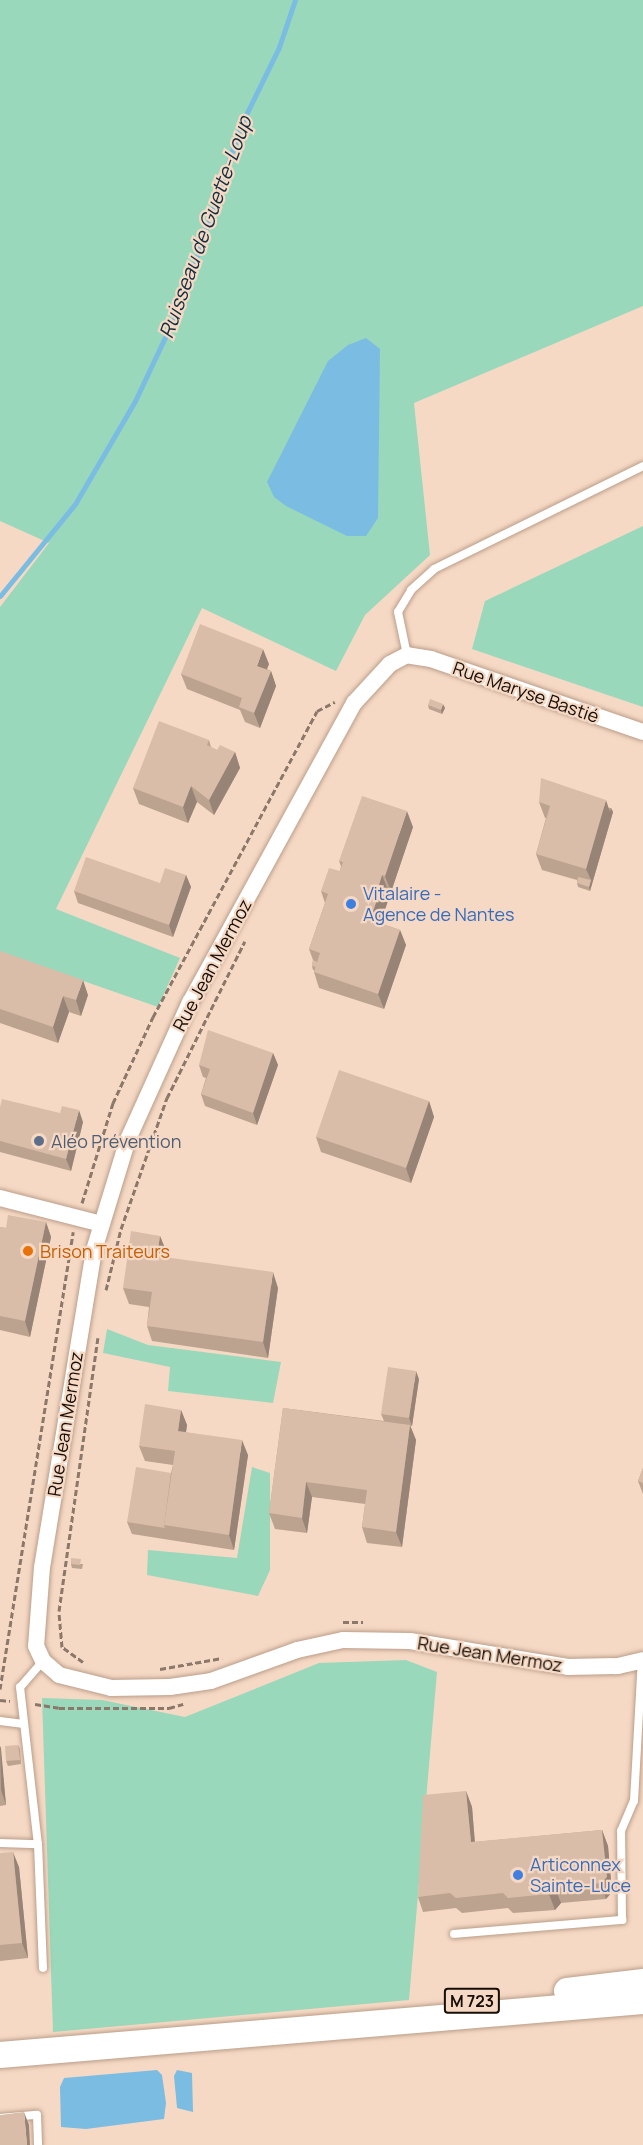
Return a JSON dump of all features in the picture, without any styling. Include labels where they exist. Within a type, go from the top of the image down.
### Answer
[{"type":"main road","name":"M 723","points":[[302,2030],[457,2002],[643,1982]]},
{"type":"main road","name":"M 723","points":[[0,2055],[643,2001]]},
{"type":"street","name":"Rue Maryse Bastié","points":[[408,656],[431,659],[643,732]]},
{"type":"street","name":"Rue Jean Mermoz","points":[[408,656],[390,664],[354,703],[189,1002],[128,1139],[102,1224],[71,1383],[42,1567],[36,1646],[43,1661],[59,1675],[111,1688],[170,1687],[211,1681],[297,1650],[343,1640],[410,1641],[568,1666],[618,1666],[643,1660]]},
{"type":"street","points":[[0,1198],[102,1224]]},
{"type":"lane","points":[[408,656],[398,612],[411,590],[434,569],[643,466]]},
{"type":"lane","points":[[454,1934],[622,1920],[621,1831],[634,1801],[643,1660]]},
{"type":"lane","points":[[43,1661],[20,1687],[38,1844],[43,1968]]},
{"type":"lane","points":[[0,1721],[24,1724]]},
{"type":"lane","points":[[0,1843],[38,1844]]},
{"type":"lane","points":[[0,2118],[37,2115],[38,2145]]},
{"type":"path","points":[[104,1300],[121,1229],[167,1098],[246,938]]},
{"type":"path","points":[[90,1665],[62,1647],[59,1611],[99,1334]]},
{"type":"path","points":[[0,1689],[24,1537]]},
{"type":"path","points":[[155,1670],[228,1655]]},
{"type":"path","points":[[0,1700],[59,1708],[169,1708],[191,1701]]},
{"type":"green space","points":[[0,0],[643,0],[643,306],[414,403],[430,555],[365,615],[336,671],[202,608],[56,909],[180,958],[158,1007],[0,952],[0,607],[49,543],[0,521]]},
{"type":"green space","points":[[643,526],[643,707],[472,649],[485,601]]},
{"type":"green space","points":[[107,1329],[148,1345],[281,1362],[273,1403],[168,1391],[170,1367],[103,1353]]},
{"type":"green space","points":[[252,1467],[270,1473],[270,1570],[258,1596],[147,1575],[148,1550],[237,1558]]},
{"type":"green space","points":[[406,1660],[437,1672],[409,2000],[53,2032],[42,1698],[102,1700],[185,1717],[319,1663]]},
{"type":"water","points":[[366,338],[380,349],[378,518],[366,536],[347,536],[286,506],[274,497],[267,482],[328,361],[348,345]]},
{"type":"water","points":[[157,2070],[162,2075],[166,2103],[164,2119],[86,2129],[61,2127],[60,2087],[64,2078]]},
{"type":"water","points":[[177,2070],[192,2073],[193,2112],[177,2108],[174,2076]]},
{"type":"building","points":[[200,624],[263,649],[257,666],[271,671],[254,713],[239,707],[242,698],[181,674]]},
{"type":"building","points":[[430,699],[443,704],[441,710],[428,705]]},
{"type":"building","points":[[159,721],[209,740],[207,745],[217,750],[220,745],[235,752],[209,800],[191,786],[183,807],[133,788]]},
{"type":"building","points":[[541,778],[606,800],[586,869],[536,854],[550,806],[539,802]]},
{"type":"building","points":[[362,796],[407,811],[385,876],[382,875],[379,885],[382,886],[370,920],[400,930],[378,994],[314,972],[320,953],[309,949],[328,894],[321,891],[329,868],[340,871],[343,862],[339,861]]},
{"type":"building","points":[[86,857],[160,883],[165,868],[186,875],[169,925],[74,891]]},
{"type":"building","points":[[578,877],[591,880],[589,887],[577,883]]},
{"type":"building","points":[[0,951],[83,980],[76,1000],[63,996],[53,1027],[0,1009]]},
{"type":"building","points":[[313,960],[317,962],[316,967],[312,966]]},
{"type":"building","points":[[208,1030],[273,1053],[253,1113],[201,1094],[210,1069],[199,1065]]},
{"type":"building","points":[[339,1070],[429,1101],[406,1168],[316,1137]]},
{"type":"building","points":[[2,1099],[60,1113],[62,1106],[79,1110],[66,1159],[0,1141]]},
{"type":"building","points":[[8,1215],[46,1222],[25,1321],[0,1316],[0,1227],[6,1228]]},
{"type":"building","points":[[131,1231],[160,1236],[157,1256],[273,1272],[263,1342],[147,1326],[152,1292],[123,1288]]},
{"type":"building","points":[[388,1367],[416,1371],[409,1418],[381,1414]]},
{"type":"building","points":[[145,1404],[181,1410],[178,1431],[242,1440],[229,1535],[164,1525],[175,1451],[139,1446]]},
{"type":"building","points":[[283,1408],[410,1425],[396,1532],[362,1527],[367,1490],[306,1482],[302,1518],[269,1513]]},
{"type":"building","points":[[136,1467],[171,1473],[165,1528],[127,1522]]},
{"type":"building","points":[[643,1468],[643,1483],[638,1481]]},
{"type":"building","points":[[71,1558],[81,1559],[80,1565],[71,1564]]},
{"type":"building","points":[[18,1745],[20,1760],[6,1761],[5,1746]]},
{"type":"building","name":"Articonnex Sainte-Luce","points":[[466,1791],[471,1842],[602,1830],[607,1877],[601,1883],[555,1888],[549,1894],[508,1898],[503,1893],[456,1898],[450,1893],[418,1897],[423,1795]]},
{"type":"building","points":[[13,1852],[22,1943],[0,1945],[0,1853]]},
{"type":"building","points":[[24,2112],[27,2145],[0,2145],[0,2115]]},
{"type":"waterway","name":"Ruisseau de Guette-Loup","points":[[0,596],[75,504],[135,401],[182,301],[241,125],[279,47],[295,0]]},
{"type":"place","name":"Vitalaire - Agence de Nantes","points":[[351,904]]},
{"type":"place","name":"Aléo Prévention","points":[[39,1141]]},
{"type":"place","name":"Brison Traiteurs","points":[[28,1251]]},
{"type":"place","name":"Articonnex Sainte-Luce","points":[[518,1875]]}]
